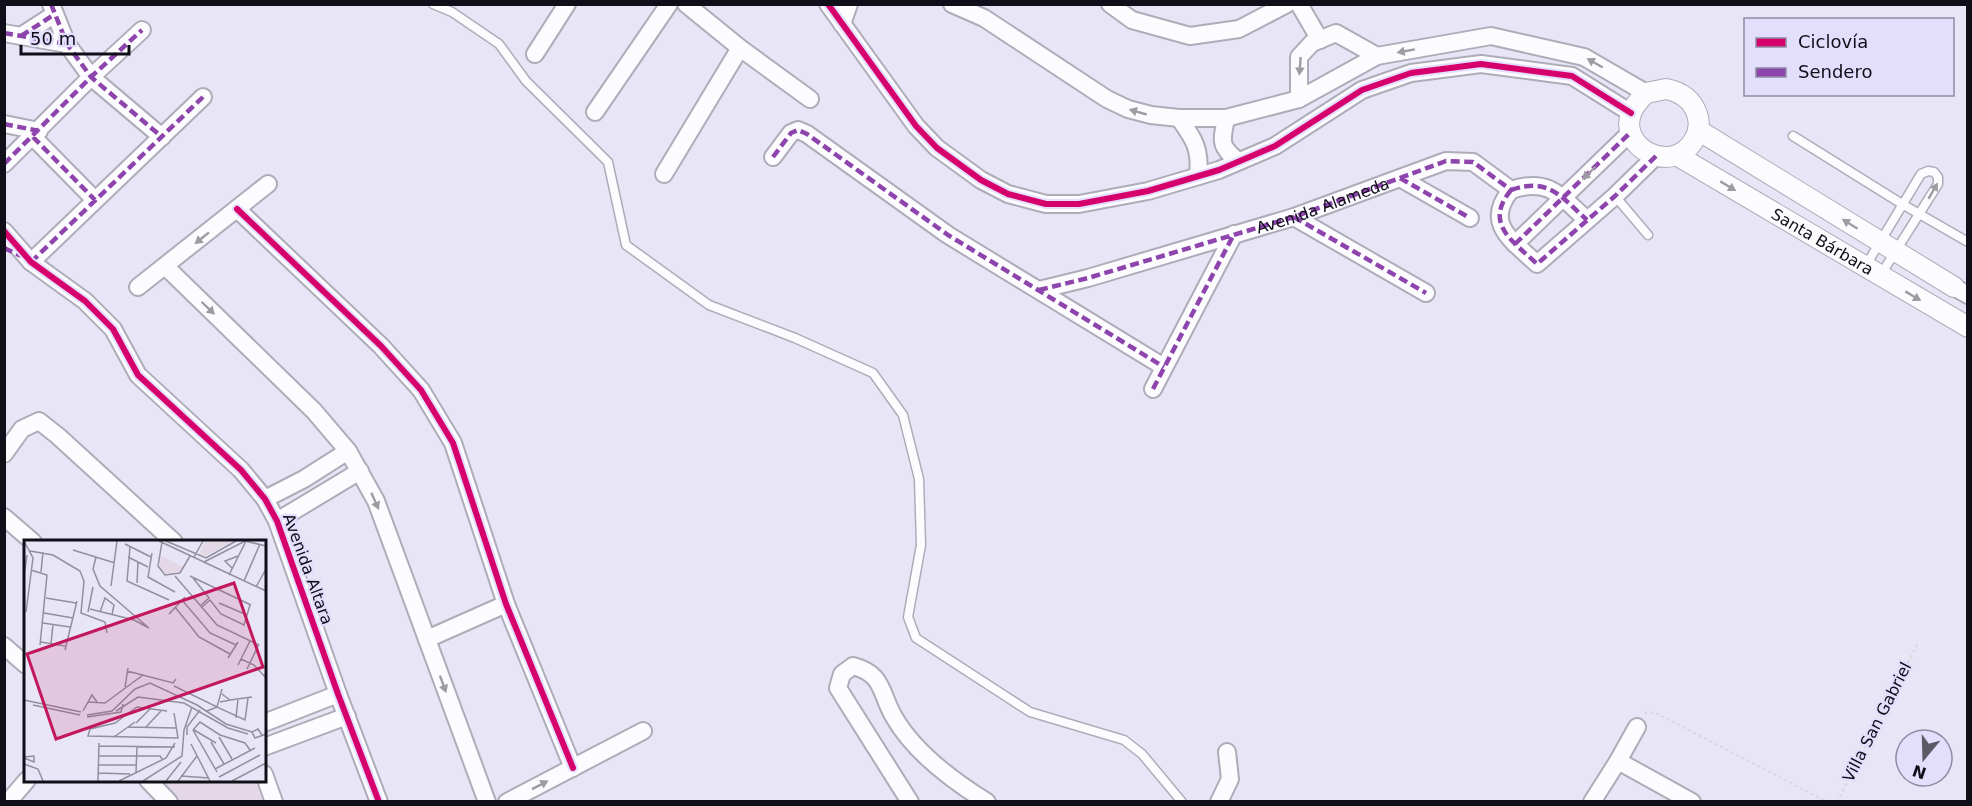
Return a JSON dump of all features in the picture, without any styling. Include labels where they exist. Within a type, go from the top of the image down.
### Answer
[{"type":"street","points":[[535,54],[567,4]]},
{"type":"street","points":[[595,112],[669,4]]},
{"type":"street","points":[[686,4],[740,48],[810,99]]},
{"type":"street","points":[[828,4],[916,126],[937,148],[974,175],[1008,194],[1046,204],[1079,204],[1148,191],[1198,176],[1275,146],[1362,90],[1411,73],[1481,64],[1572,76],[1631,123],[1640,147],[1656,156],[1678,156],[1688,148],[1698,130],[1698,117],[1695,109],[1684,95],[1666,89],[1646,93],[1584,57],[1491,36],[1377,56],[1299,99],[1226,118],[1179,118],[1151,115],[1128,109],[1107,99],[984,18],[952,4]]},
{"type":"street","points":[[842,24],[849,4]]},
{"type":"street","points":[[1110,4],[1132,20],[1190,36],[1239,29],[1287,4]]},
{"type":"street","points":[[1299,4],[1320,40]]},
{"type":"street","points":[[13,34],[53,9],[66,44],[91,77],[162,137]]},
{"type":"street","points":[[4,164],[91,77],[142,30]]},
{"type":"street","points":[[1299,99],[1299,57],[1312,43],[1336,33],[1377,56]]},
{"type":"street","points":[[13,34],[66,44]]},
{"type":"street","points":[[664,174],[740,48]]},
{"type":"street","points":[[1515,243],[1563,198],[1631,123],[1646,93]]},
{"type":"street","points":[[32,262],[203,97]]},
{"type":"street","points":[[1179,118],[1194,139],[1197,148],[1200,158],[1198,176]]},
{"type":"street","points":[[1226,118],[1222,138],[1225,150],[1238,161]]},
{"type":"street","points":[[4,124],[36,134],[95,200]]},
{"type":"street","points":[[773,157],[791,133],[798,130],[807,134],[948,235],[1164,367]]},
{"type":"street","name":"Santa Bárbara","points":[[1698,130],[1961,291]]},
{"type":"street","points":[[1587,220],[1549,188],[1528,184],[1510,190],[1498,212],[1501,226],[1537,264],[1615,196],[1656,156]]},
{"type":"street","name":"Santa Bárbara","points":[[1678,156],[1968,327]]},
{"type":"street","name":"Avenida Alameda","points":[[1040,290],[1294,217],[1446,161],[1473,162],[1510,190]]},
{"type":"street","points":[[1400,178],[1470,218]]},
{"type":"street","points":[[138,287],[268,184]]},
{"type":"street","points":[[237,209],[381,346],[421,390],[453,443],[506,604],[573,768]]},
{"type":"street","points":[[1294,217],[1426,293]]},
{"type":"street","points":[[4,231],[32,262]]},
{"type":"street","points":[[1153,389],[1234,234]]},
{"type":"street","points":[[4,248],[32,262]]},
{"type":"street","name":"Avenida Altara","points":[[32,262],[85,301],[112,329],[138,375],[241,470],[265,499],[277,521],[338,694],[379,801]]},
{"type":"street","points":[[166,267],[314,411],[348,451],[376,501],[487,801]]},
{"type":"street","points":[[4,454],[22,429],[39,421],[172,540]]},
{"type":"street","points":[[265,499],[348,451]]},
{"type":"street","points":[[277,521],[360,471]]},
{"type":"street","points":[[303,478],[317,495]]},
{"type":"street","points":[[4,516],[31,540]]},
{"type":"street","points":[[427,639],[506,604]]},
{"type":"street","points":[[4,646],[24,663]]},
{"type":"street","points":[[910,801],[838,688],[842,674],[853,666],[865,669],[877,678],[886,704],[899,726],[934,765],[957,783],[987,801]]},
{"type":"street","points":[[266,722],[338,694]]},
{"type":"street","points":[[300,709],[309,731]]},
{"type":"street","points":[[266,746],[347,716]]},
{"type":"street","points":[[1592,801],[1637,727]]},
{"type":"street","points":[[507,801],[644,731]]},
{"type":"street","points":[[1219,801],[1230,779],[1227,752]]},
{"type":"street","points":[[1618,761],[1692,801]]},
{"type":"street","points":[[266,779],[274,801]]},
{"type":"street","points":[[8,801],[25,782]]},
{"type":"street","points":[[150,782],[169,801]]},
{"type":"lane","points":[[433,4],[452,12],[499,44],[526,81],[608,162],[626,245],[709,305],[795,338],[873,373],[903,415],[919,478],[921,545],[908,617],[916,638],[1029,712],[1124,740],[1142,754],[1182,801]]},
{"type":"lane","points":[[1793,136],[1968,242]]},
{"type":"lane","points":[[1872,272],[1888,247],[1902,204],[1921,174],[1928,171],[1934,172],[1938,177],[1938,184],[1919,214],[1888,247],[1872,272]]},
{"type":"lane","points":[[1615,196],[1648,235]]},
{"type":"path","points":[[1647,712],[1658,714],[1827,801]]},
{"type":"shaded area","points":[[155,782],[255,782],[263,801],[176,801]]},
{"type":"marked path","points":[[51,4],[67,44],[91,77],[162,137]]},
{"type":"marked path","points":[[21,36],[55,14]]},
{"type":"marked path","points":[[4,164],[91,77],[142,30]]},
{"type":"marked path","points":[[4,33],[67,44]]},
{"type":"marked path","points":[[31,262],[203,97]]},
{"type":"marked path","points":[[4,124],[39,131]]},
{"type":"marked path","points":[[773,157],[791,133],[798,130],[807,134],[948,235],[1164,367]]},
{"type":"marked path","points":[[1515,244],[1631,132]]},
{"type":"marked path","points":[[33,137],[95,200]]},
{"type":"marked path","points":[[1511,190],[1503,202],[1500,213],[1501,222],[1511,239],[1537,264],[1615,196],[1656,156]]},
{"type":"marked path","points":[[1039,290],[1088,278],[1294,217],[1446,161],[1473,162],[1511,190]]},
{"type":"marked path","points":[[1400,178],[1470,218]]},
{"type":"marked path","points":[[1511,190],[1535,186],[1545,187],[1561,197],[1587,220]]},
{"type":"marked path","points":[[1294,217],[1426,293]]},
{"type":"marked path","points":[[1153,389],[1234,234]]},
{"type":"marked path","points":[[4,248],[21,256]]},
{"type":"cycle path","points":[[828,4],[916,126],[937,148],[981,180],[1008,194],[1046,204],[1079,204],[1148,191],[1219,170],[1275,146],[1362,90],[1411,73],[1481,64],[1572,76],[1631,113]]},
{"type":"cycle path","points":[[237,209],[381,346],[421,390],[453,443],[506,604],[573,768]]},
{"type":"cycle path","points":[[4,231],[31,262],[85,301],[113,329],[138,375],[241,470],[265,499],[277,521],[379,802]]}]
